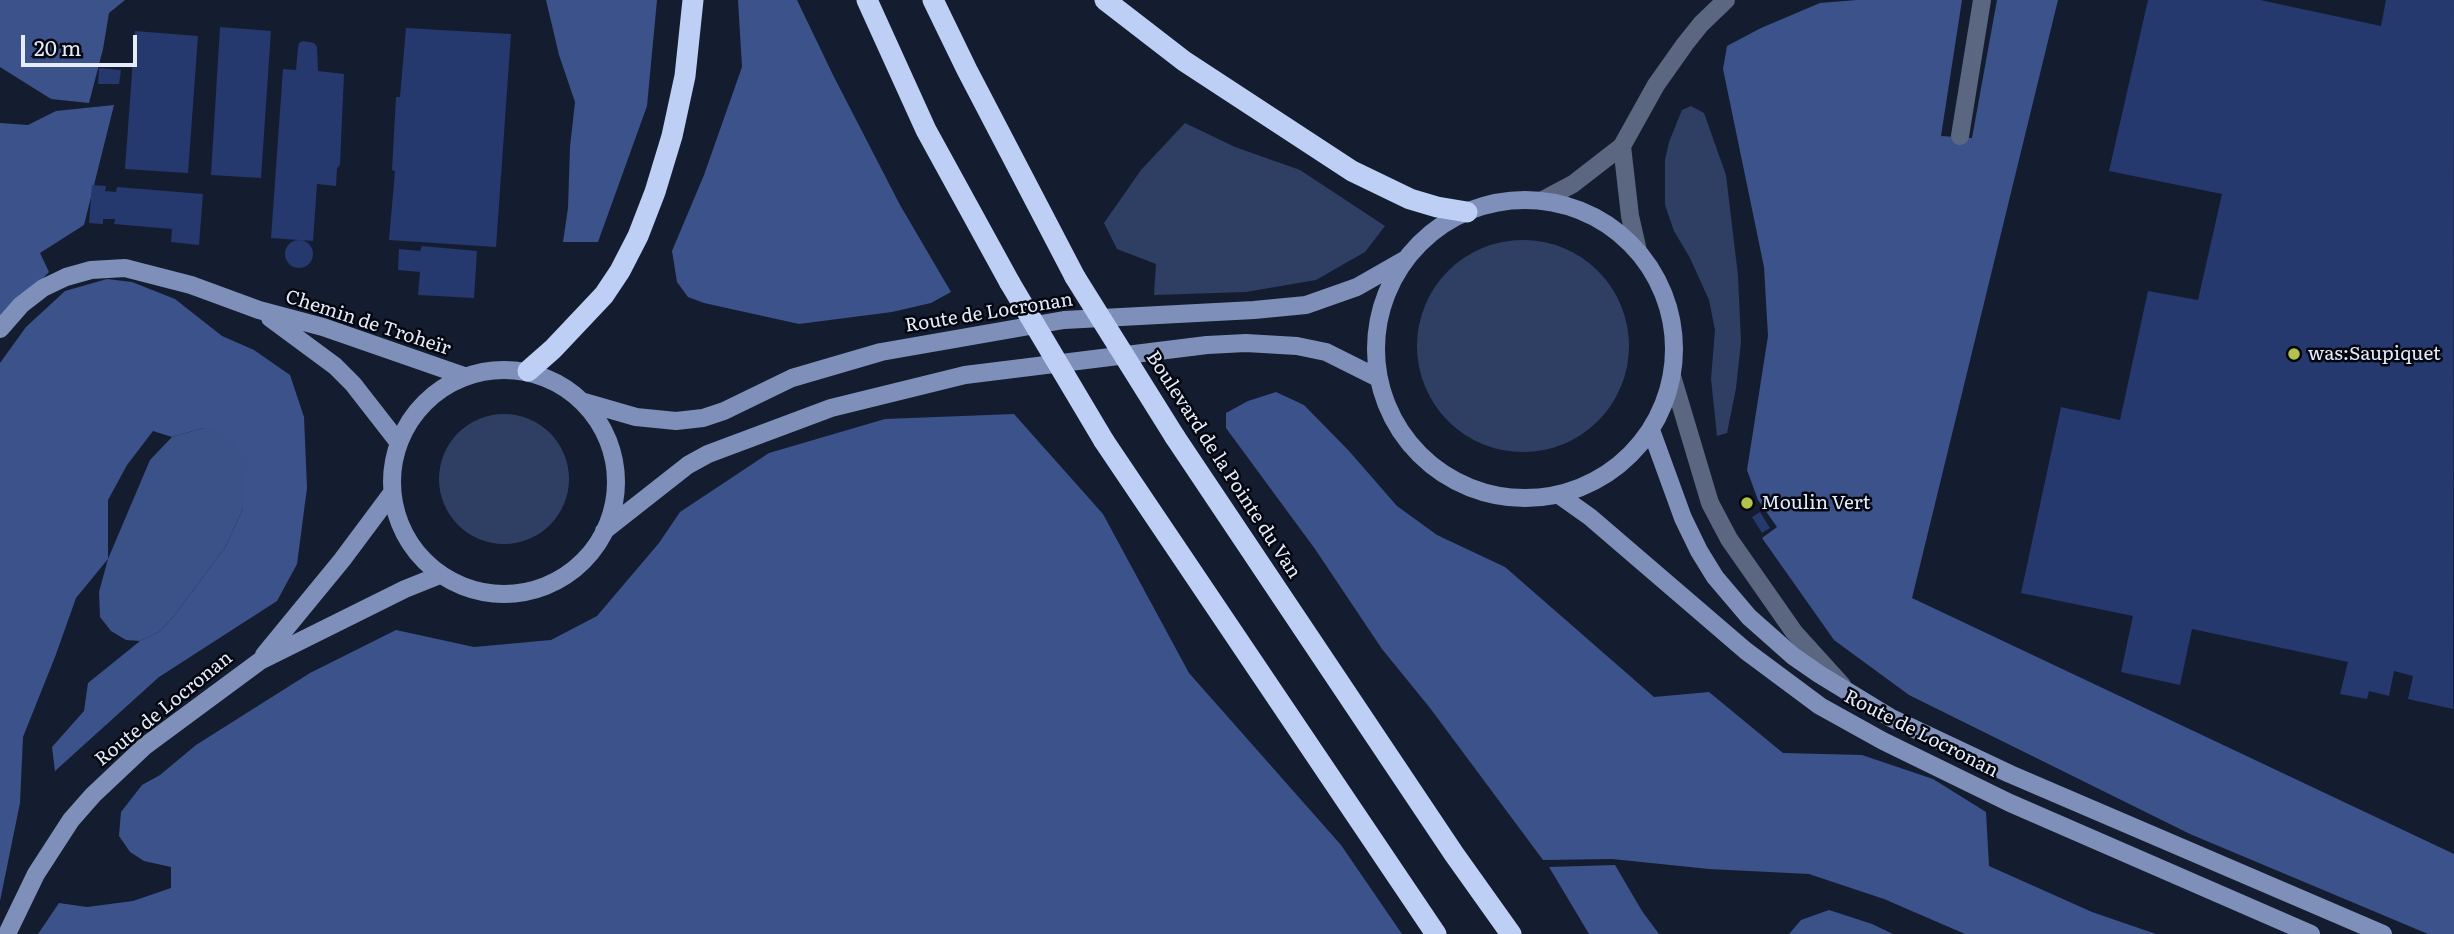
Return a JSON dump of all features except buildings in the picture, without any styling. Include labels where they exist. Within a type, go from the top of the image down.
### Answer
[{"type":"highway","points":[[528,372],[604,295],[638,236],[672,136],[685,76],[694,0]]},
{"type":"highway","points":[[867,0],[932,141],[1010,283],[1104,441],[1436,934]]},
{"type":"highway","name":"Boulevard de la Pointe du Van","points":[[933,0],[1075,277],[1175,437],[1454,854],[1511,934]]},
{"type":"highway","points":[[1105,0],[1184,61],[1352,171],[1410,199],[1467,212]]},
{"type":"main road","points":[[1516,200],[1541,201],[1577,209],[1610,226],[1638,251],[1657,279],[1670,310],[1675,343],[1672,376],[1664,404],[1651,430],[1626,459],[1595,481],[1559,495],[1534,499],[1510,498],[1485,494],[1447,477],[1415,451],[1391,417],[1378,378],[1376,336],[1385,296],[1406,259],[1433,231],[1467,212],[1491,204],[1516,200]]},
{"type":"main road","name":"Route de Locronan","points":[[584,402],[636,417],[676,421],[703,418],[724,411],[792,378],[881,352],[1064,320],[1307,305],[1357,287],[1406,259]]},
{"type":"main road","name":"Chemin de Troheïr","points":[[0,329],[21,305],[43,288],[66,277],[91,270],[125,268],[393,350],[464,376]]},
{"type":"main road","name":"Chemin de Troheïr","points":[[259,310],[344,375],[371,404],[399,443]]},
{"type":"main road","points":[[604,531],[688,465],[708,454],[831,408],[965,375],[1207,345],[1258,343],[1297,346],[1326,352],[1378,378]]},
{"type":"main road","points":[[496,370],[528,372],[558,383],[584,402],[603,427],[614,457],[617,488],[610,522],[594,550],[569,574],[538,589],[505,595],[471,590],[440,575],[421,559],[407,539],[397,517],[392,494],[393,468],[399,443],[414,415],[436,392],[464,376],[496,370]]},
{"type":"main road","name":"Route de Locronan","points":[[1651,430],[1683,518],[1715,578],[1732,599],[1793,656],[1891,718],[2010,774],[2383,934]]},
{"type":"main road","name":"Route de Locronan","points":[[260,660],[392,494]]},
{"type":"main road","name":"Route de Locronan","points":[[1559,495],[1599,524],[1765,666],[1820,706],[1883,741],[2010,803],[2311,934]]},
{"type":"main road","name":"Route de Locronan","points":[[7,934],[53,846],[93,795],[145,746],[260,660],[405,589],[440,575]]},
{"type":"street","points":[[1541,201],[1573,184],[1622,146],[1656,85],[1677,54],[1700,24],[1726,0]]},
{"type":"street","points":[[1960,136],[1982,0]]},
{"type":"street","points":[[1622,146],[1630,216],[1638,251]]},
{"type":"street","name":"Route de Locronan","points":[[1672,376],[1710,503],[1729,539],[1794,632],[1854,697]]},
{"type":"shaded area","points":[[0,0],[125,0],[109,13],[89,103],[51,99],[0,67]]},
{"type":"shaded area","points":[[546,0],[657,0],[647,106],[598,242],[563,242],[575,102],[559,55]]},
{"type":"shaded area","points":[[738,0],[797,0],[900,205],[951,292],[931,303],[892,312],[799,324],[704,303],[688,297],[677,282],[672,251],[704,175],[742,67]]},
{"type":"shaded area","points":[[1857,0],[1962,0],[1941,136],[1972,138],[1997,0],[2058,0],[1912,598],[2454,854],[2454,934],[2428,934],[2190,834],[1909,695],[1834,640],[1762,538],[1777,527],[1758,500],[1747,470],[1768,336],[1764,267],[1723,69],[1727,46],[1820,3]]},
{"type":"shaded area","points":[[114,105],[84,225],[40,253],[49,272],[0,323],[0,123],[28,125],[56,111]]},
{"type":"shaded area","points":[[1691,106],[1704,113],[1726,175],[1738,276],[1741,342],[1736,388],[1727,433],[1717,436],[1711,379],[1715,330],[1709,300],[1674,231],[1665,205],[1665,160],[1669,142],[1682,110]]},
{"type":"shaded area","points":[[1185,123],[1235,147],[1300,170],[1385,226],[1365,252],[1316,280],[1246,292],[1154,295],[1156,264],[1117,249],[1104,223],[1141,170]]},
{"type":"shaded area","points":[[1523,240],[1564,248],[1598,271],[1621,305],[1629,346],[1621,387],[1598,421],[1564,444],[1523,452],[1482,444],[1448,421],[1425,387],[1417,346],[1425,305],[1448,271],[1482,248]]},
{"type":"shaded area","points":[[107,279],[132,282],[175,299],[222,336],[254,350],[290,375],[304,417],[307,488],[297,564],[277,601],[159,677],[55,771],[52,747],[84,711],[88,683],[140,641],[159,632],[174,616],[226,546],[243,508],[203,428],[172,437],[153,431],[127,465],[108,500],[108,559],[76,598],[23,737],[20,803],[0,901],[0,363],[26,327],[65,291]]},
{"type":"shaded area","points":[[1276,392],[1304,405],[1397,506],[1437,535],[1505,567],[1654,697],[1709,692],[1783,753],[1862,755],[1933,779],[1986,812],[1989,866],[2092,912],[2156,934],[1965,934],[1884,899],[1809,874],[1709,869],[1612,859],[1543,860],[1430,708],[1382,649],[1315,549],[1226,428],[1226,413],[1248,401]]},
{"type":"shaded area","points":[[504,414],[529,419],[550,433],[564,454],[569,479],[564,504],[550,525],[529,539],[504,544],[479,539],[458,525],[444,504],[439,479],[444,454],[458,433],[479,419]]},
{"type":"shaded area","points":[[1014,414],[1103,514],[1189,673],[1341,845],[1402,934],[38,934],[59,903],[87,907],[133,901],[171,888],[171,867],[144,861],[130,852],[119,836],[121,812],[142,785],[160,775],[196,745],[310,673],[396,630],[474,647],[551,640],[597,616],[659,543],[680,512],[769,453],[885,419]]},
{"type":"shaded area","points":[[203,428],[228,434],[247,460],[243,508],[226,546],[174,616],[159,632],[140,641],[126,640],[111,631],[100,617],[99,592],[108,559],[150,460],[172,437]]},
{"type":"shaded area","points":[[1615,865],[1659,934],[1589,934],[1549,867]]},
{"type":"shaded area","points":[[1829,910],[1893,934],[1789,934],[1801,920]]},
{"type":"place","name":"was:Saupiquet","points":[[2294,354]]},
{"type":"place","name":"Moulin Vert","points":[[1747,503]]}]
